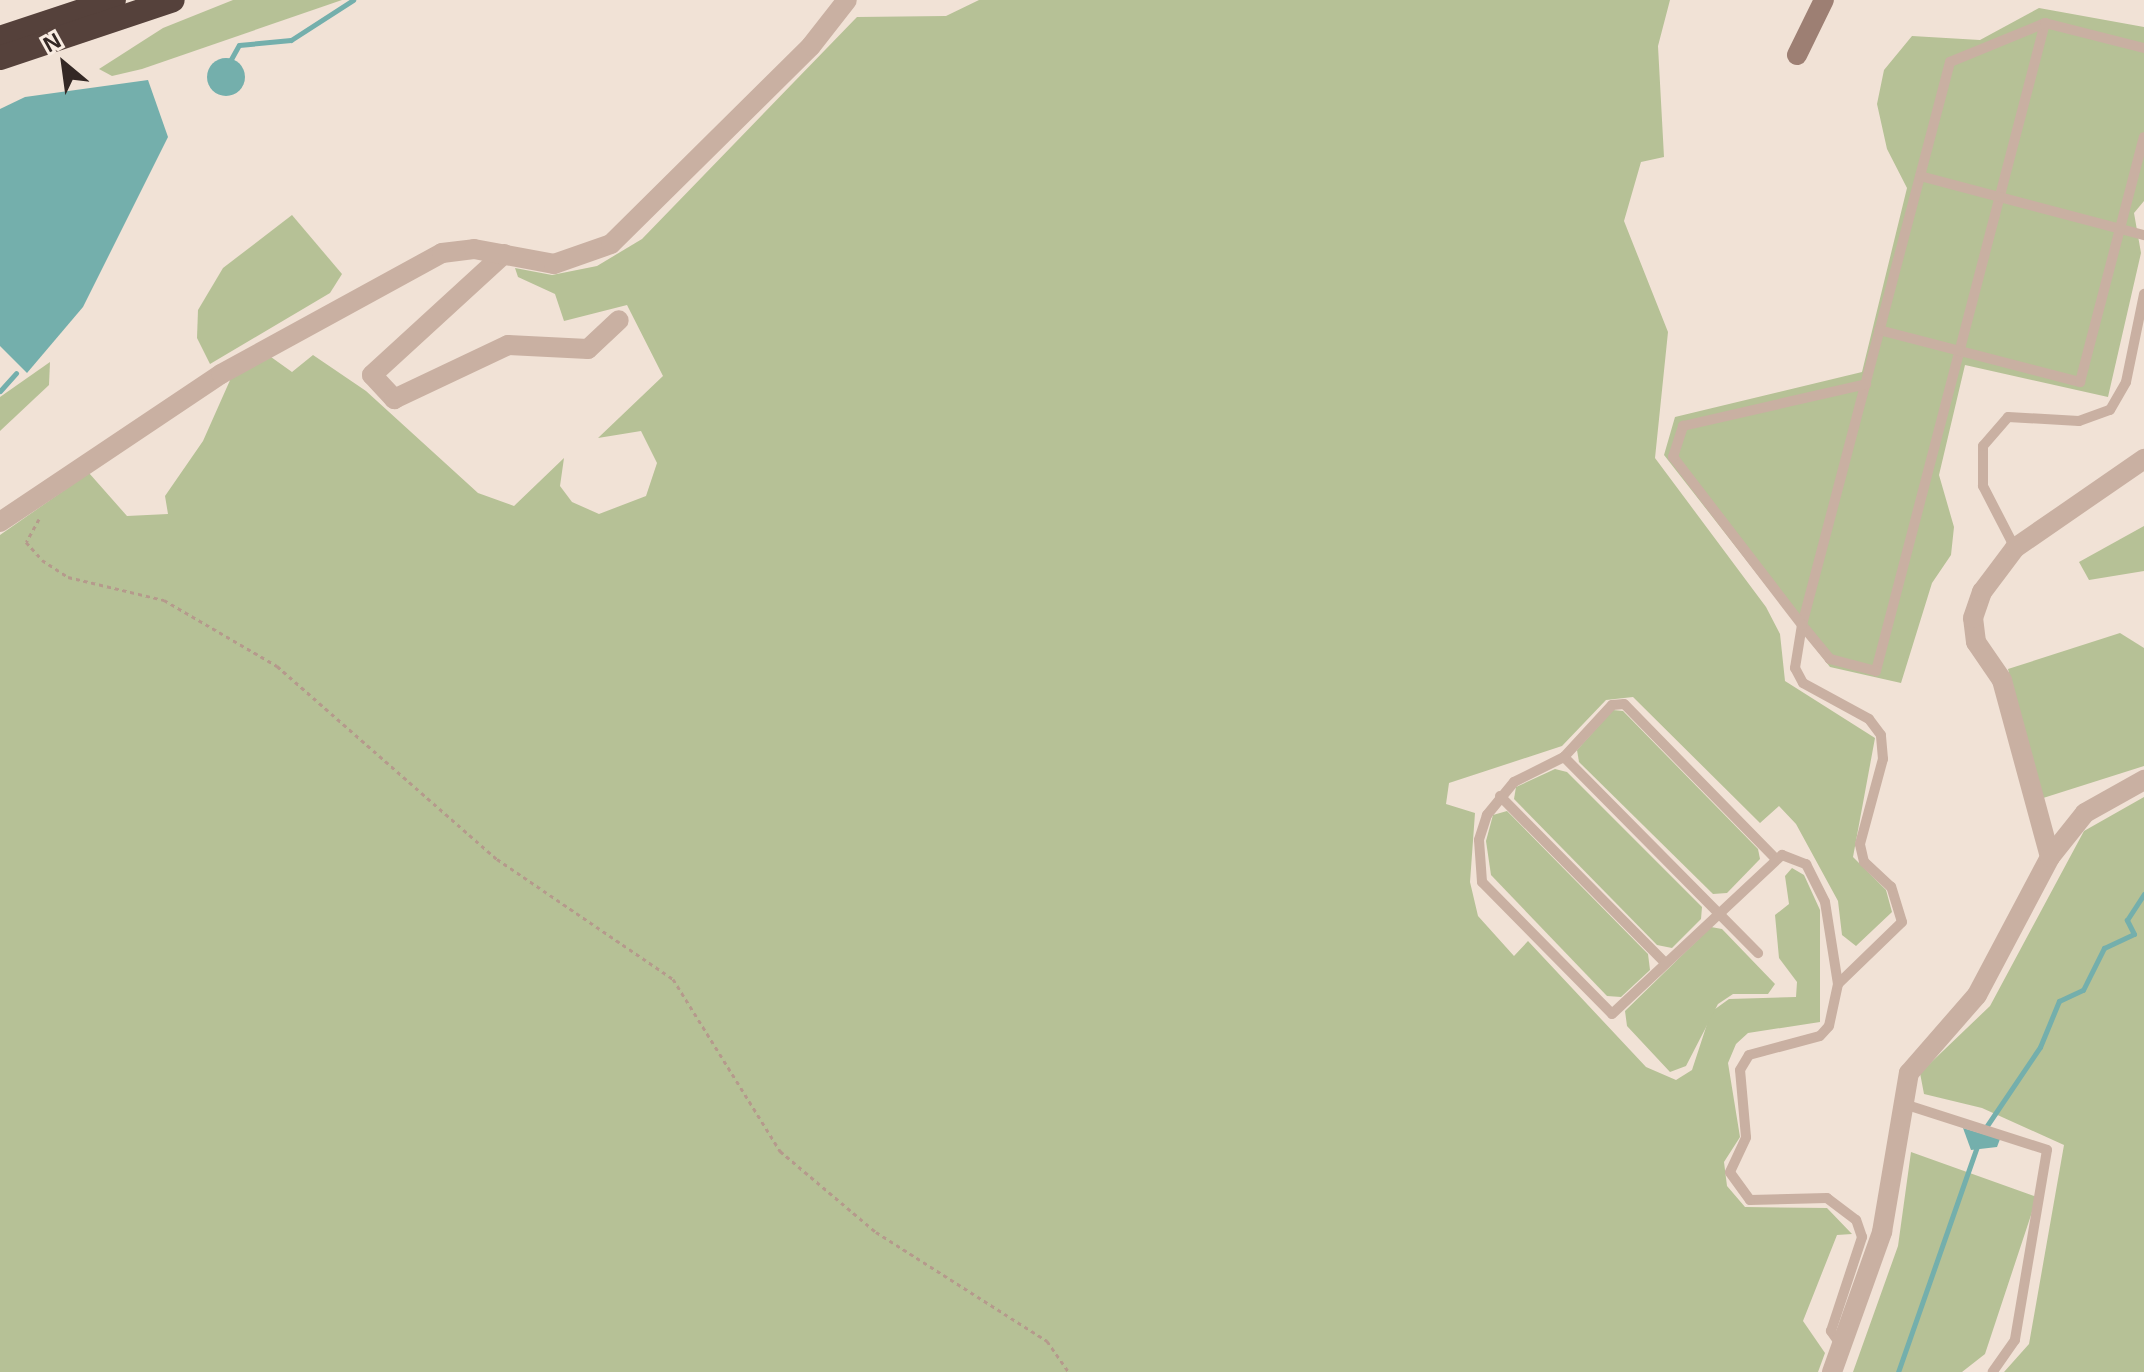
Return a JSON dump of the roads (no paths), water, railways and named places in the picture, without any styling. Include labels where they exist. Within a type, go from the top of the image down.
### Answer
[{"type":"highway","points":[[0,38],[114,0]]},
{"type":"highway","points":[[0,58],[173,0]]},
{"type":"street","points":[[0,522],[221,374],[442,253],[504,254],[576,262],[611,244],[811,46],[847,0]]},
{"type":"street","points":[[1797,55],[1824,0]]},
{"type":"street","points":[[504,254],[372,375],[394,399],[508,345],[588,349],[619,320]]},
{"type":"street","points":[[2050,857],[2002,680],[1976,642],[1973,618],[1982,592],[2015,548],[2144,459]]},
{"type":"street","points":[[1832,1372],[1882,1232],[1909,1073],[1977,995],[2050,857],[2085,813],[2144,780]]},
{"type":"lane","points":[[1866,384],[1683,426],[1673,457],[1830,659],[1876,671],[2045,23]]},
{"type":"lane","points":[[1838,984],[1902,922],[1891,887],[1864,862],[1860,844],[1883,759],[1881,735],[1869,719],[1803,683],[1795,668],[1802,625],[1950,62],[2045,23],[2144,48]]},
{"type":"lane","points":[[1879,330],[2080,382],[2144,137]]},
{"type":"lane","points":[[1920,176],[2144,235]]},
{"type":"lane","points":[[2015,548],[1983,486],[1983,446],[2008,417],[2079,421],[2110,410],[2126,382],[2144,294]]},
{"type":"lane","points":[[1774,857],[1612,1014],[1482,882],[1479,840],[1500,796],[1564,757],[1612,705],[1624,704],[1774,857],[1806,864],[1825,902],[1838,984],[1829,1026],[1820,1036],[1767,1045],[1740,1070],[1746,1137],[1730,1172],[1750,1200],[1827,1198],[1856,1220],[1862,1237],[1831,1331],[1842,1346]]},
{"type":"lane","points":[[1564,757],[1758,953]]},
{"type":"lane","points":[[1500,796],[1665,963]]},
{"type":"lane","points":[[1904,1104],[2047,1150],[2018,1327],[1993,1372]]},
{"type":"water","points":[[226,58],[239,64],[245,77],[239,90],[226,96],[213,90],[207,77],[213,64]]},
{"type":"water","points":[[148,80],[168,137],[83,307],[27,373],[0,346],[0,109],[25,97]]},
{"type":"water","points":[[1963,1128],[2000,1139],[1997,1147],[1971,1150]]},
{"type":"waterway","points":[[230,61],[239,45],[291,40],[353,0]]},
{"type":"waterway","points":[[0,391],[16,373]]},
{"type":"waterway","points":[[1984,1130],[2040,1047],[2059,1001],[2083,990],[2104,948],[2134,934],[2127,920],[2144,894]]},
{"type":"waterway","points":[[1898,1372],[1977,1147]]}]
